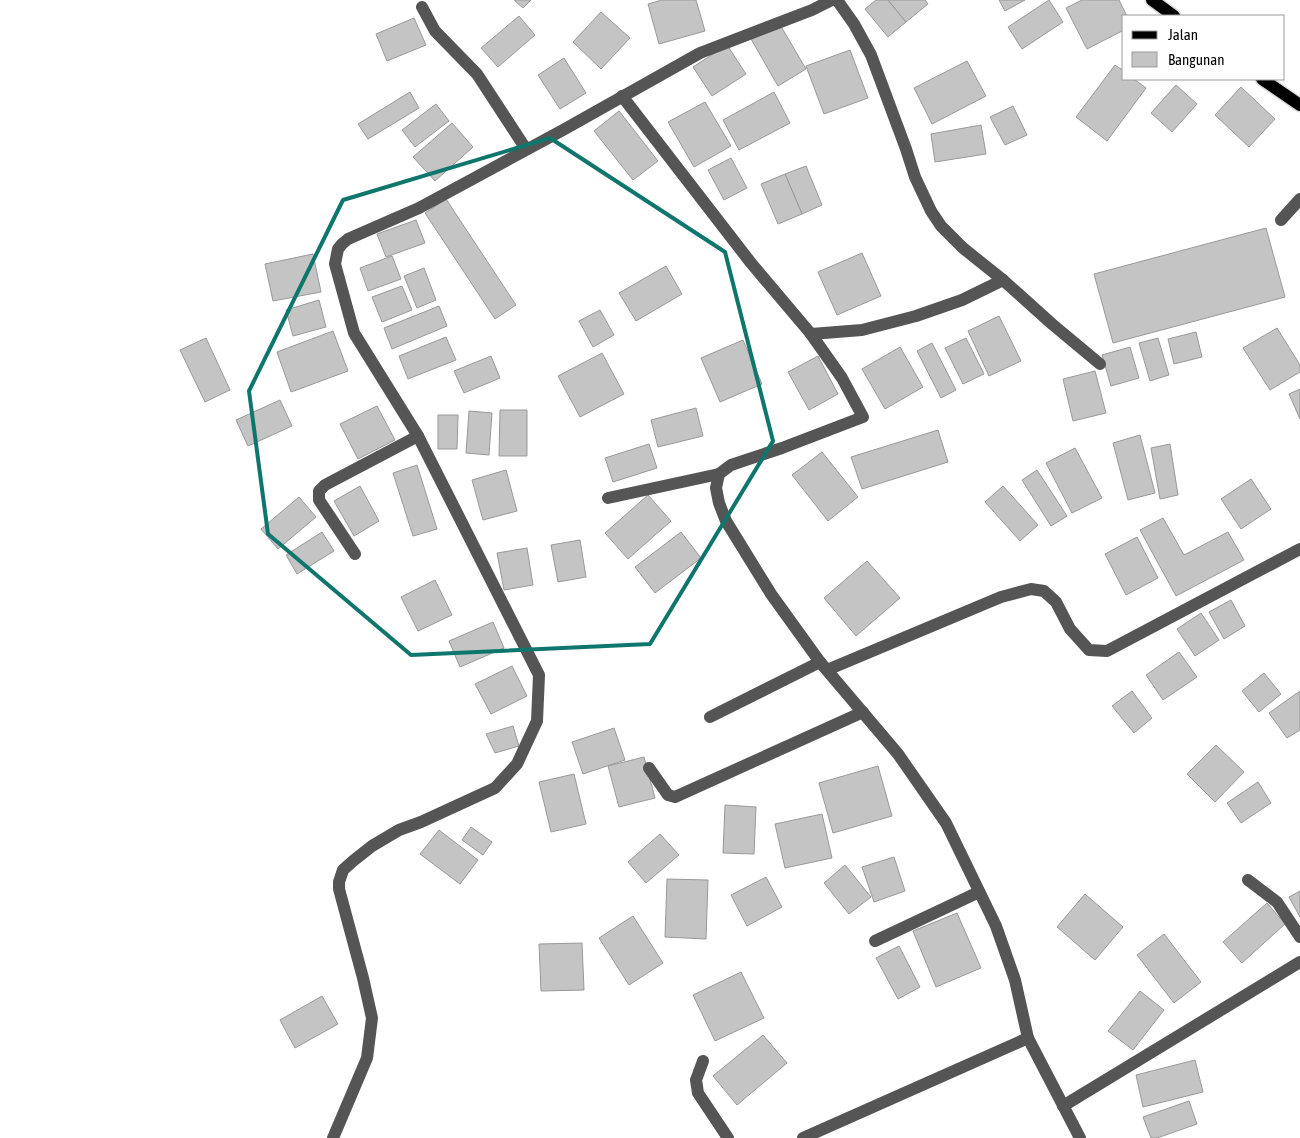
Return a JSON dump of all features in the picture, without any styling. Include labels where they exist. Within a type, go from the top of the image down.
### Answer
[{"type":"main road","points":[[1152,0],[1173,15]]},
{"type":"main road","points":[[1263,80],[1300,105]]},
{"type":"street","points":[[333,1138],[367,1058],[372,1018],[339,889],[343,870],[372,846],[399,830],[496,788],[517,764],[537,721],[539,675],[418,436],[354,333],[336,264],[338,250],[348,239],[419,208],[700,53],[812,10],[832,0]]},
{"type":"street","points":[[837,0],[854,24],[871,55],[903,140],[915,178],[931,211],[941,226],[963,248],[1100,364]]},
{"type":"street","points":[[422,7],[435,31],[477,74],[526,149]]},
{"type":"street","points":[[608,498],[719,474],[731,465],[863,417],[842,378],[811,334],[751,263],[622,96]]},
{"type":"street","points":[[1281,220],[1300,199]]},
{"type":"street","points":[[811,334],[862,330],[916,316],[962,300],[1003,280]]},
{"type":"street","points":[[355,554],[319,500],[319,491],[325,485],[418,436]]},
{"type":"street","points":[[719,474],[716,488],[726,521],[772,594],[823,666],[898,754],[946,823],[996,926],[1015,980],[1028,1038],[1080,1138]]},
{"type":"street","points":[[710,717],[823,666],[1002,597],[1031,589],[1044,591],[1056,602],[1070,629],[1089,650],[1107,651],[1300,549]]},
{"type":"street","points":[[649,768],[668,795],[676,797],[863,712]]},
{"type":"street","points":[[1248,880],[1277,902],[1300,937]]},
{"type":"street","points":[[875,941],[979,892]]},
{"type":"street","points":[[1064,1106],[1300,962]]},
{"type":"street","points":[[804,1138],[1028,1038]]},
{"type":"street","points":[[703,1061],[696,1080],[698,1092],[728,1138]]},
{"type":"highlighted area","points":[[550,138],[725,252],[773,441],[650,644],[411,655],[268,534],[249,391],[343,200]]},
{"type":"building","points":[[514,0],[531,0],[523,8]]},
{"type":"building","points":[[662,0],[696,0],[705,31],[659,44],[648,4]]},
{"type":"building","points":[[876,0],[888,0],[906,22],[888,37],[865,9]]},
{"type":"building","points":[[888,0],[925,0],[928,4],[906,22]]},
{"type":"building","points":[[999,0],[1025,0],[1005,11]]},
{"type":"building","points":[[1049,0],[1063,22],[1022,49],[1008,27]]},
{"type":"building","points":[[1082,0],[1119,0],[1126,15],[1122,15],[1122,31],[1087,49],[1066,8]]},
{"type":"building","points":[[601,12],[630,38],[601,69],[573,42]]},
{"type":"building","points":[[519,16],[535,35],[498,67],[481,48]]},
{"type":"building","points":[[414,18],[426,45],[387,61],[376,34]]},
{"type":"building","points":[[779,23],[806,69],[778,86],[751,39]]},
{"type":"building","points":[[727,45],[746,74],[712,96],[693,67]]},
{"type":"building","points":[[850,50],[868,98],[824,114],[806,66]]},
{"type":"building","points":[[564,58],[586,93],[560,109],[538,75]]},
{"type":"building","points":[[967,61],[986,96],[932,124],[914,88]]},
{"type":"building","points":[[1115,65],[1122,70],[1122,80],[1135,80],[1146,88],[1107,141],[1076,117]]},
{"type":"building","points":[[1176,85],[1197,104],[1172,132],[1151,113]]},
{"type":"building","points":[[1241,87],[1275,119],[1249,147],[1215,115]]},
{"type":"building","points":[[410,92],[419,108],[368,139],[358,124]]},
{"type":"building","points":[[774,92],[790,123],[739,150],[723,120]]},
{"type":"building","points":[[705,102],[731,146],[694,167],[668,122]]},
{"type":"building","points":[[436,104],[449,121],[415,147],[402,130]]},
{"type":"building","points":[[1013,106],[1027,135],[1005,145],[990,117]]},
{"type":"building","points":[[619,111],[658,161],[633,180],[594,131]]},
{"type":"building","points":[[452,123],[473,147],[435,181],[413,157]]},
{"type":"building","points":[[981,125],[986,154],[935,162],[931,134]]},
{"type":"building","points":[[731,158],[747,188],[724,200],[708,170]]},
{"type":"building","points":[[806,166],[822,205],[802,214],[785,174]]},
{"type":"building","points":[[785,174],[802,214],[778,224],[761,184]]},
{"type":"building","points":[[446,199],[516,305],[495,319],[425,213]]},
{"type":"building","points":[[416,220],[425,243],[386,257],[377,234]]},
{"type":"building","points":[[1266,228],[1285,297],[1113,343],[1094,274]]},
{"type":"building","points":[[862,253],[881,296],[837,315],[818,272]]},
{"type":"building","points":[[313,254],[321,292],[273,301],[265,264]]},
{"type":"building","points":[[392,256],[401,279],[368,291],[360,268]]},
{"type":"building","points":[[666,266],[682,294],[636,321],[619,293]]},
{"type":"building","points":[[424,268],[436,300],[417,308],[404,276]]},
{"type":"building","points":[[402,286],[412,310],[382,322],[372,297]]},
{"type":"building","points":[[319,300],[326,327],[293,336],[286,310]]},
{"type":"building","points":[[439,306],[447,326],[392,349],[384,328]]},
{"type":"building","points":[[600,310],[614,335],[593,347],[579,321]]},
{"type":"building","points":[[999,316],[1021,361],[989,376],[968,331]]},
{"type":"building","points":[[1277,328],[1300,365],[1300,372],[1270,390],[1243,348]]},
{"type":"building","points":[[333,331],[348,371],[291,392],[277,352]]},
{"type":"building","points":[[1196,332],[1202,357],[1174,364],[1168,339]]},
{"type":"building","points":[[446,337],[456,360],[408,379],[399,356]]},
{"type":"building","points":[[206,338],[230,390],[205,402],[180,350]]},
{"type":"building","points":[[966,338],[984,374],[963,384],[945,348]]},
{"type":"building","points":[[1158,338],[1169,375],[1150,381],[1139,343]]},
{"type":"building","points":[[743,340],[762,384],[720,402],[701,358]]},
{"type":"building","points":[[932,343],[956,390],[941,398],[917,351]]},
{"type":"building","points":[[900,347],[923,387],[885,409],[862,369]]},
{"type":"building","points":[[1130,347],[1139,378],[1111,386],[1102,355]]},
{"type":"building","points":[[602,353],[624,394],[580,417],[558,376]]},
{"type":"building","points":[[491,356],[500,378],[464,393],[454,371]]},
{"type":"building","points":[[818,356],[838,394],[809,410],[788,372]]},
{"type":"building","points":[[1095,371],[1106,413],[1073,421],[1063,379]]},
{"type":"building","points":[[1300,389],[1300,419],[1289,394]]},
{"type":"building","points":[[280,400],[292,426],[248,446],[236,420]]},
{"type":"building","points":[[377,406],[395,440],[358,459],[340,424]]},
{"type":"building","points":[[696,408],[703,436],[658,447],[651,420]]},
{"type":"building","points":[[500,410],[527,410],[527,456],[499,456]]},
{"type":"building","points":[[469,411],[492,413],[489,455],[466,453]]},
{"type":"building","points":[[438,415],[458,415],[457,449],[438,449]]},
{"type":"building","points":[[938,430],[948,462],[862,489],[851,457]]},
{"type":"building","points":[[1140,435],[1155,493],[1128,500],[1113,443]]},
{"type":"building","points":[[649,444],[657,468],[613,482],[605,458]]},
{"type":"building","points":[[1170,444],[1178,495],[1160,499],[1151,448]]},
{"type":"building","points":[[1075,448],[1102,498],[1072,513],[1046,463]]},
{"type":"building","points":[[822,452],[858,497],[828,521],[792,475]]},
{"type":"building","points":[[417,465],[437,529],[413,536],[393,473]]},
{"type":"building","points":[[506,470],[517,511],[483,520],[472,480]]},
{"type":"building","points":[[1037,470],[1067,516],[1051,526],[1022,480]]},
{"type":"building","points":[[1251,479],[1271,509],[1241,529],[1221,499]]},
{"type":"building","points":[[360,486],[379,521],[354,536],[334,501]]},
{"type":"building","points":[[1003,486],[1038,525],[1020,541],[985,502]]},
{"type":"building","points":[[648,495],[671,521],[628,559],[605,533]]},
{"type":"building","points":[[299,497],[316,517],[278,549],[261,529]]},
{"type":"building","points":[[1163,518],[1184,555],[1228,532],[1244,560],[1176,596],[1140,530]]},
{"type":"building","points":[[322,532],[334,551],[297,574],[286,555]]},
{"type":"building","points":[[681,532],[701,558],[655,593],[635,567]]},
{"type":"building","points":[[1137,537],[1158,578],[1126,595],[1105,554]]},
{"type":"building","points":[[580,540],[586,577],[558,582],[551,545]]},
{"type":"building","points":[[527,548],[533,585],[504,590],[497,553]]},
{"type":"building","points":[[867,561],[900,598],[856,636],[824,598]]},
{"type":"building","points":[[435,580],[452,615],[418,631],[401,597]]},
{"type":"building","points":[[1231,600],[1245,626],[1224,639],[1209,612]]},
{"type":"building","points":[[1201,613],[1219,640],[1195,656],[1177,629]]},
{"type":"building","points":[[493,622],[504,648],[460,667],[449,641]]},
{"type":"building","points":[[1179,652],[1197,677],[1163,700],[1146,675]]},
{"type":"building","points":[[512,666],[527,696],[491,714],[475,684]]},
{"type":"building","points":[[1264,673],[1281,694],[1259,712],[1242,691]]},
{"type":"building","points":[[1132,691],[1152,718],[1134,733],[1112,706]]},
{"type":"building","points":[[1300,691],[1300,730],[1287,738],[1269,713]]},
{"type":"building","points":[[513,726],[519,746],[495,753],[486,734]]},
{"type":"building","points":[[614,728],[625,760],[583,774],[572,742]]},
{"type":"building","points":[[1216,745],[1244,772],[1215,802],[1187,774]]},
{"type":"building","points":[[644,757],[655,798],[619,807],[608,766]]},
{"type":"building","points":[[878,766],[892,816],[833,833],[819,783]]},
{"type":"building","points":[[574,774],[586,824],[551,832],[539,782]]},
{"type":"building","points":[[1258,782],[1271,803],[1241,823],[1227,803]]},
{"type":"building","points":[[725,805],[756,807],[754,854],[723,853]]},
{"type":"building","points":[[822,814],[832,858],[785,868],[775,824]]},
{"type":"building","points":[[471,827],[492,842],[483,855],[462,840]]},
{"type":"building","points":[[439,830],[478,860],[460,884],[420,854]]},
{"type":"building","points":[[660,834],[679,855],[646,883],[628,862]]},
{"type":"building","points":[[894,857],[905,891],[874,902],[862,867]]},
{"type":"building","points":[[845,865],[871,897],[849,914],[824,883]]},
{"type":"building","points":[[766,877],[782,907],[747,926],[731,895]]},
{"type":"building","points":[[667,879],[708,880],[706,939],[665,937]]},
{"type":"building","points":[[1300,891],[1300,917],[1289,897]]},
{"type":"building","points":[[1085,894],[1123,927],[1095,960],[1057,927]]},
{"type":"building","points":[[1267,903],[1285,924],[1242,963],[1223,942]]},
{"type":"building","points":[[957,913],[981,968],[936,987],[913,931]]},
{"type":"building","points":[[633,916],[663,963],[629,985],[599,938]]},
{"type":"building","points":[[1164,934],[1201,982],[1174,1003],[1137,955]]},
{"type":"building","points":[[582,943],[584,990],[541,991],[539,944]]},
{"type":"building","points":[[899,946],[920,987],[898,999],[876,958]]},
{"type":"building","points":[[741,972],[764,1018],[715,1041],[693,995]]},
{"type":"building","points":[[1140,991],[1164,1010],[1133,1050],[1108,1031]]},
{"type":"building","points":[[322,996],[338,1024],[295,1048],[280,1020]]},
{"type":"building","points":[[763,1035],[787,1063],[737,1105],[713,1076]]},
{"type":"building","points":[[1195,1060],[1203,1092],[1143,1107],[1136,1075]]},
{"type":"building","points":[[1189,1101],[1197,1124],[1157,1138],[1151,1138],[1143,1117]]}]
